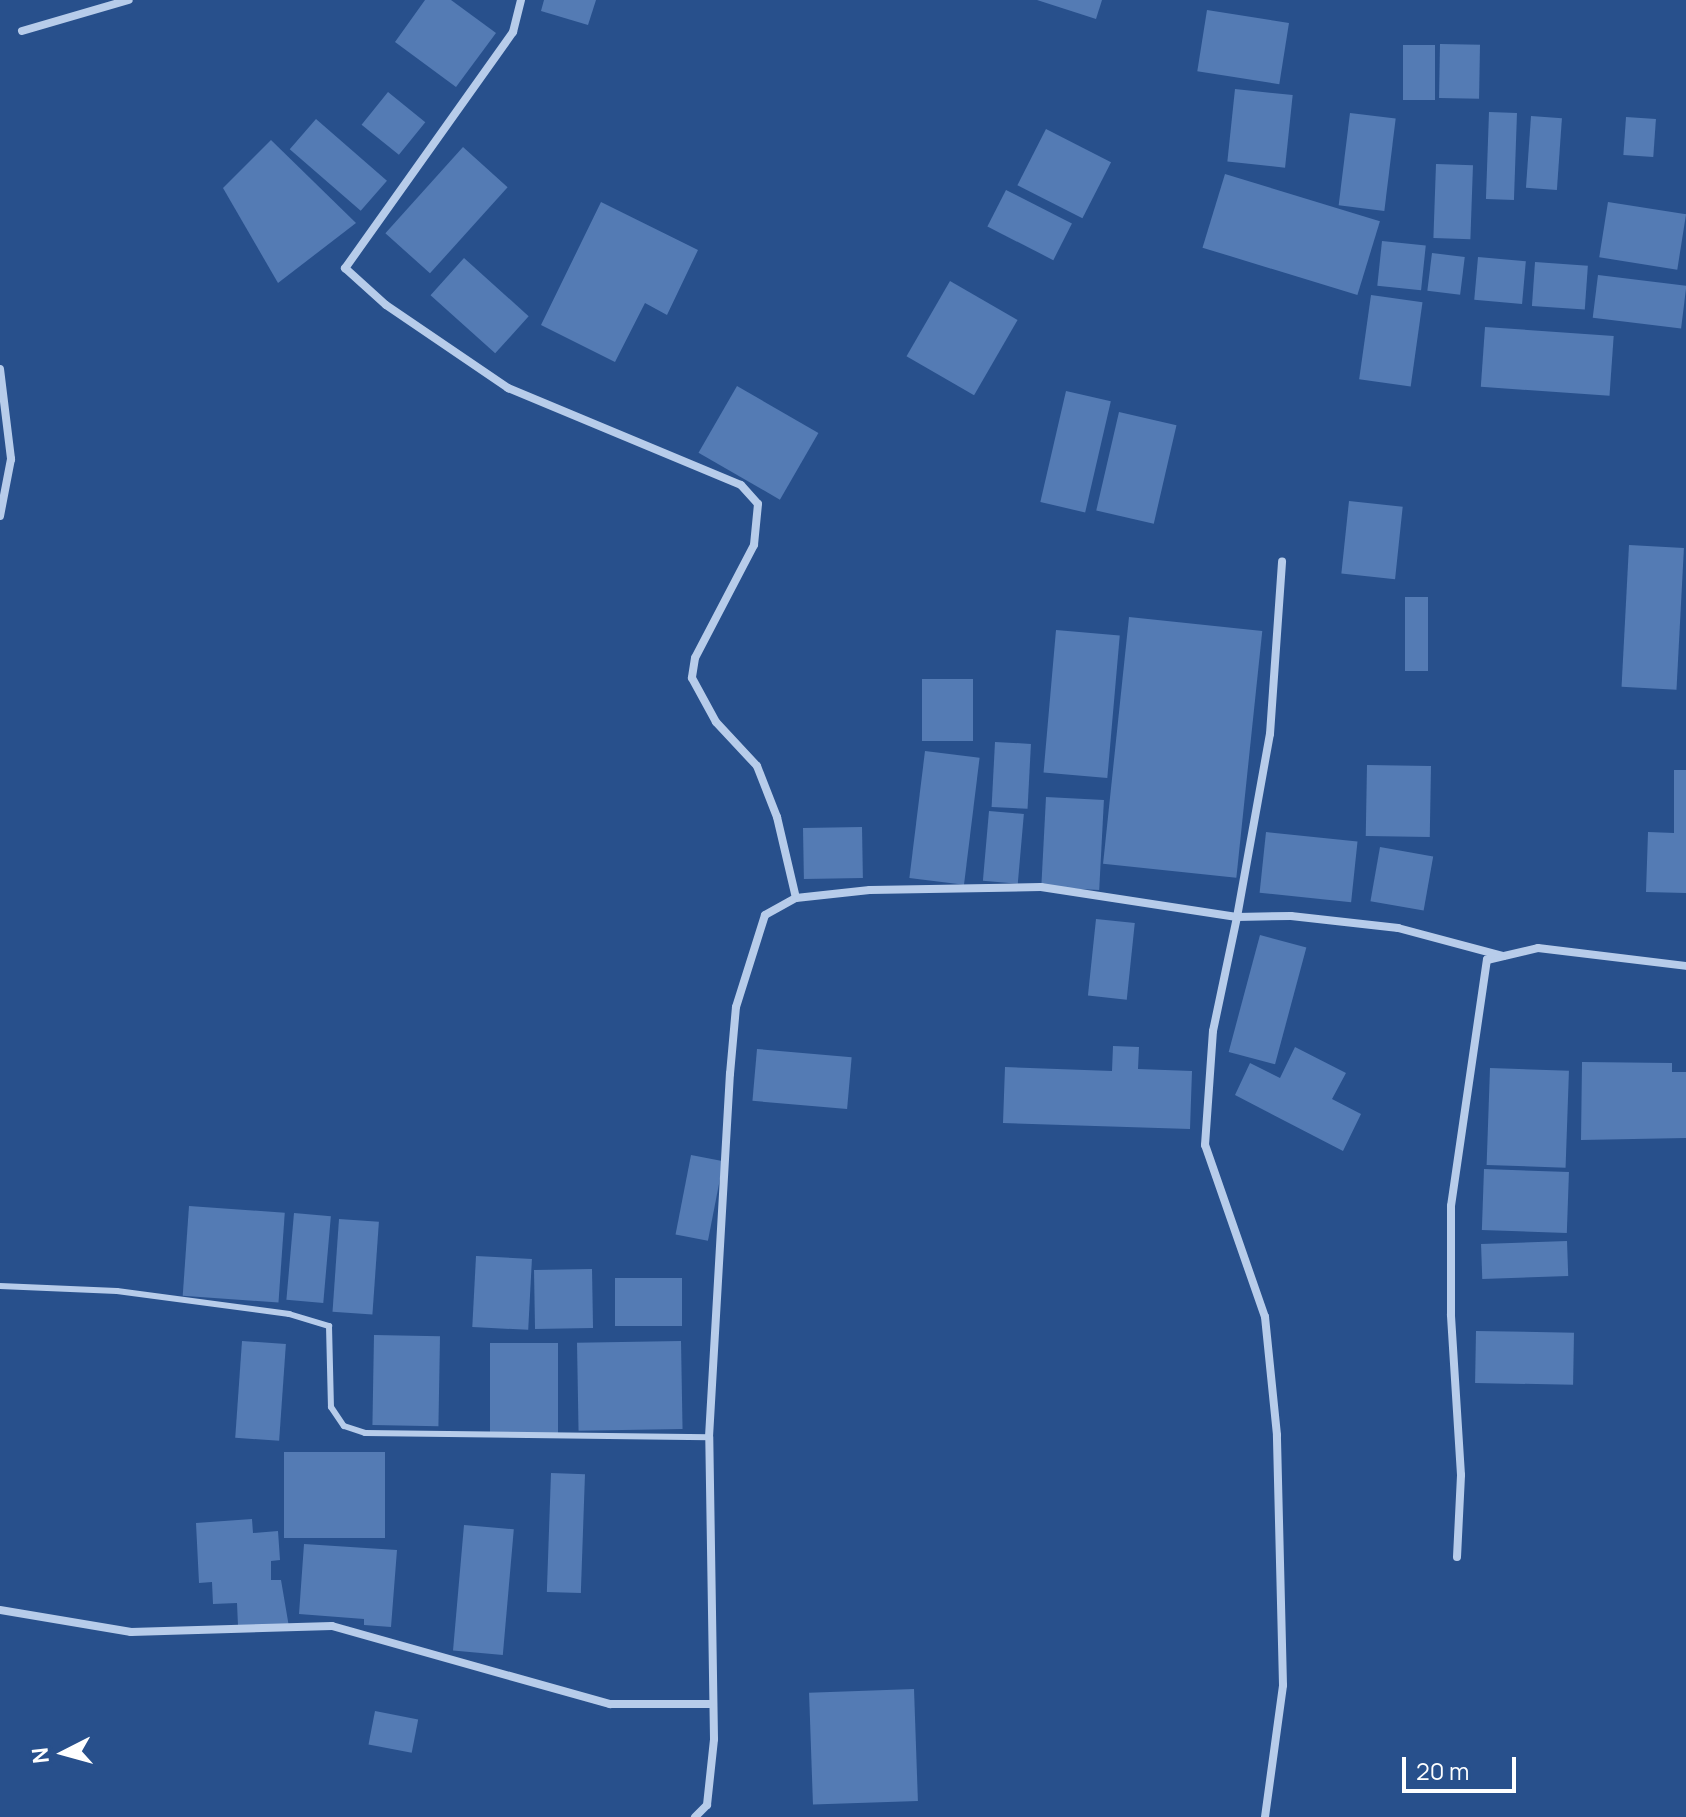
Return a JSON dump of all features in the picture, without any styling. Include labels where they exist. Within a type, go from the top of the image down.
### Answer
[{"type":"street","points":[[22,31],[129,0]]},
{"type":"street","points":[[521,0],[513,32],[345,268],[386,305],[508,388],[741,485],[758,504],[754,545],[695,658],[692,678],[716,722],[757,766],[777,817],[796,898]]},
{"type":"street","points":[[0,369],[11,459],[0,516]]},
{"type":"street","points":[[1265,1817],[1283,1685],[1277,1435],[1265,1317],[1205,1145],[1213,1031],[1270,734],[1282,561]]},
{"type":"street","points":[[695,1817],[707,1805],[712,1704],[709,1437],[736,1007],[765,915],[796,898],[870,890],[1041,887],[1237,917],[1291,916],[1398,928],[1503,956]]},
{"type":"street","points":[[1457,1557],[1461,1475],[1451,1206],[1487,960],[1538,948],[1686,966]]},
{"type":"street","points":[[0,1610],[131,1632],[332,1626],[454,1664],[610,1704],[712,1704]]},
{"type":"lane","points":[[0,1286],[117,1291],[289,1314],[329,1326],[331,1407],[344,1426],[365,1433],[709,1437]]},
{"type":"building","points":[[425,0],[451,0],[496,33],[456,87],[395,42]]},
{"type":"building","points":[[544,0],[596,0],[588,25],[541,11]]},
{"type":"building","points":[[1037,0],[1102,0],[1096,19]]},
{"type":"building","points":[[1207,10],[1289,23],[1279,84],[1197,71]]},
{"type":"building","points":[[1440,44],[1480,45],[1479,99],[1439,98]]},
{"type":"building","points":[[1403,45],[1435,45],[1435,100],[1403,100]]},
{"type":"building","points":[[1235,89],[1293,95],[1285,168],[1227,162]]},
{"type":"building","points":[[388,92],[425,122],[399,155],[362,125]]},
{"type":"building","points":[[1489,112],[1517,113],[1514,200],[1486,199]]},
{"type":"building","points":[[1350,113],[1396,119],[1384,211],[1339,205]]},
{"type":"building","points":[[1531,116],[1562,118],[1557,190],[1526,188]]},
{"type":"building","points":[[1626,117],[1656,119],[1653,157],[1623,155]]},
{"type":"building","points":[[316,119],[387,181],[361,211],[290,149]]},
{"type":"building","points":[[1046,129],[1111,162],[1082,218],[1017,185]]},
{"type":"building","points":[[271,140],[356,223],[278,283],[223,188]]},
{"type":"building","points":[[463,147],[508,187],[430,273],[385,233]]},
{"type":"building","points":[[1436,164],[1473,165],[1470,239],[1433,238]]},
{"type":"building","points":[[1225,174],[1380,221],[1357,295],[1202,248]]},
{"type":"building","points":[[1006,190],[1072,224],[1053,260],[987,227]]},
{"type":"building","points":[[601,202],[698,250],[667,315],[645,303],[615,362],[541,325]]},
{"type":"building","points":[[1608,202],[1686,214],[1677,270],[1599,257]]},
{"type":"building","points":[[1382,241],[1426,246],[1421,290],[1377,286]]},
{"type":"building","points":[[1432,253],[1465,257],[1460,295],[1427,291]]},
{"type":"building","points":[[1478,257],[1526,261],[1522,304],[1474,300]]},
{"type":"building","points":[[464,258],[529,316],[495,353],[431,295]]},
{"type":"building","points":[[1535,262],[1588,266],[1585,310],[1532,306]]},
{"type":"building","points":[[1598,275],[1686,286],[1681,329],[1593,318]]},
{"type":"building","points":[[950,281],[1018,320],[974,395],[906,356]]},
{"type":"building","points":[[1371,295],[1422,302],[1411,386],[1359,379]]},
{"type":"building","points":[[1485,327],[1614,336],[1610,396],[1481,387]]},
{"type":"building","points":[[737,386],[818,433],[780,500],[698,453]]},
{"type":"building","points":[[1066,391],[1111,401],[1085,512],[1040,502]]},
{"type":"building","points":[[1119,412],[1176,425],[1154,524],[1096,510]]},
{"type":"building","points":[[1349,501],[1403,507],[1395,579],[1341,574]]},
{"type":"building","points":[[1629,545],[1684,548],[1676,690],[1622,687]]},
{"type":"building","points":[[1405,597],[1428,597],[1428,671],[1405,671]]},
{"type":"building","points":[[1129,617],[1262,631],[1236,878],[1103,864]]},
{"type":"building","points":[[1056,630],[1120,636],[1107,778],[1044,772]]},
{"type":"building","points":[[922,679],[973,679],[973,741],[922,741]]},
{"type":"building","points":[[995,742],[1031,744],[1028,809],[992,807]]},
{"type":"building","points":[[925,751],[980,758],[964,885],[909,878]]},
{"type":"building","points":[[1367,765],[1431,766],[1430,837],[1366,836]]},
{"type":"building","points":[[1674,770],[1686,770],[1686,893],[1646,892],[1648,832],[1674,833]]},
{"type":"building","points":[[1046,797],[1104,800],[1099,890],[1041,887]]},
{"type":"building","points":[[989,811],[1024,814],[1018,884],[983,881]]},
{"type":"building","points":[[862,827],[863,878],[804,879],[803,828]]},
{"type":"building","points":[[1266,832],[1357,842],[1351,902],[1260,893]]},
{"type":"building","points":[[1380,847],[1433,856],[1424,911],[1370,901]]},
{"type":"building","points":[[1096,919],[1135,923],[1127,1000],[1088,996]]},
{"type":"building","points":[[1260,935],[1306,947],[1275,1064],[1229,1052]]},
{"type":"building","points":[[1113,1046],[1139,1047],[1138,1069],[1192,1071],[1190,1129],[1003,1123],[1005,1067],[1112,1071]]},
{"type":"building","points":[[1295,1047],[1346,1073],[1332,1099],[1361,1114],[1343,1151],[1235,1095],[1250,1063],[1280,1078]]},
{"type":"building","points":[[757,1049],[852,1057],[847,1109],[752,1101]]},
{"type":"building","points":[[1582,1062],[1672,1063],[1672,1072],[1686,1072],[1686,1138],[1581,1140]]},
{"type":"building","points":[[1490,1068],[1569,1071],[1566,1168],[1487,1165]]},
{"type":"building","points":[[691,1155],[723,1161],[708,1241],[676,1235]]},
{"type":"building","points":[[1484,1169],[1569,1172],[1567,1233],[1482,1230]]},
{"type":"building","points":[[189,1206],[285,1213],[278,1302],[183,1296]]},
{"type":"building","points":[[294,1213],[331,1216],[323,1303],[286,1300]]},
{"type":"building","points":[[339,1219],[379,1222],[372,1315],[333,1312]]},
{"type":"building","points":[[1567,1241],[1568,1276],[1482,1279],[1481,1244]]},
{"type":"building","points":[[476,1256],[532,1259],[528,1330],[472,1327]]},
{"type":"building","points":[[592,1269],[593,1328],[535,1329],[534,1270]]},
{"type":"building","points":[[615,1278],[682,1278],[682,1326],[615,1326]]},
{"type":"building","points":[[1476,1331],[1574,1333],[1573,1385],[1475,1383]]},
{"type":"building","points":[[374,1335],[440,1336],[438,1426],[372,1425]]},
{"type":"building","points":[[242,1341],[286,1344],[279,1441],[235,1438]]},
{"type":"building","points":[[681,1341],[683,1429],[579,1431],[577,1343]]},
{"type":"building","points":[[490,1343],[558,1343],[558,1433],[490,1433]]},
{"type":"building","points":[[284,1452],[385,1452],[385,1538],[284,1538]]},
{"type":"building","points":[[551,1473],[585,1474],[581,1593],[547,1592]]},
{"type":"building","points":[[252,1519],[253,1533],[278,1531],[280,1560],[271,1561],[271,1580],[281,1580],[289,1627],[238,1626],[237,1603],[213,1604],[212,1582],[199,1583],[196,1523]]},
{"type":"building","points":[[464,1525],[514,1529],[503,1655],[453,1651]]},
{"type":"building","points":[[304,1544],[397,1550],[391,1627],[364,1625],[364,1619],[299,1614]]},
{"type":"building","points":[[914,1689],[918,1801],[813,1805],[809,1693]]},
{"type":"building","points":[[375,1711],[418,1719],[412,1753],[369,1744]]}]
